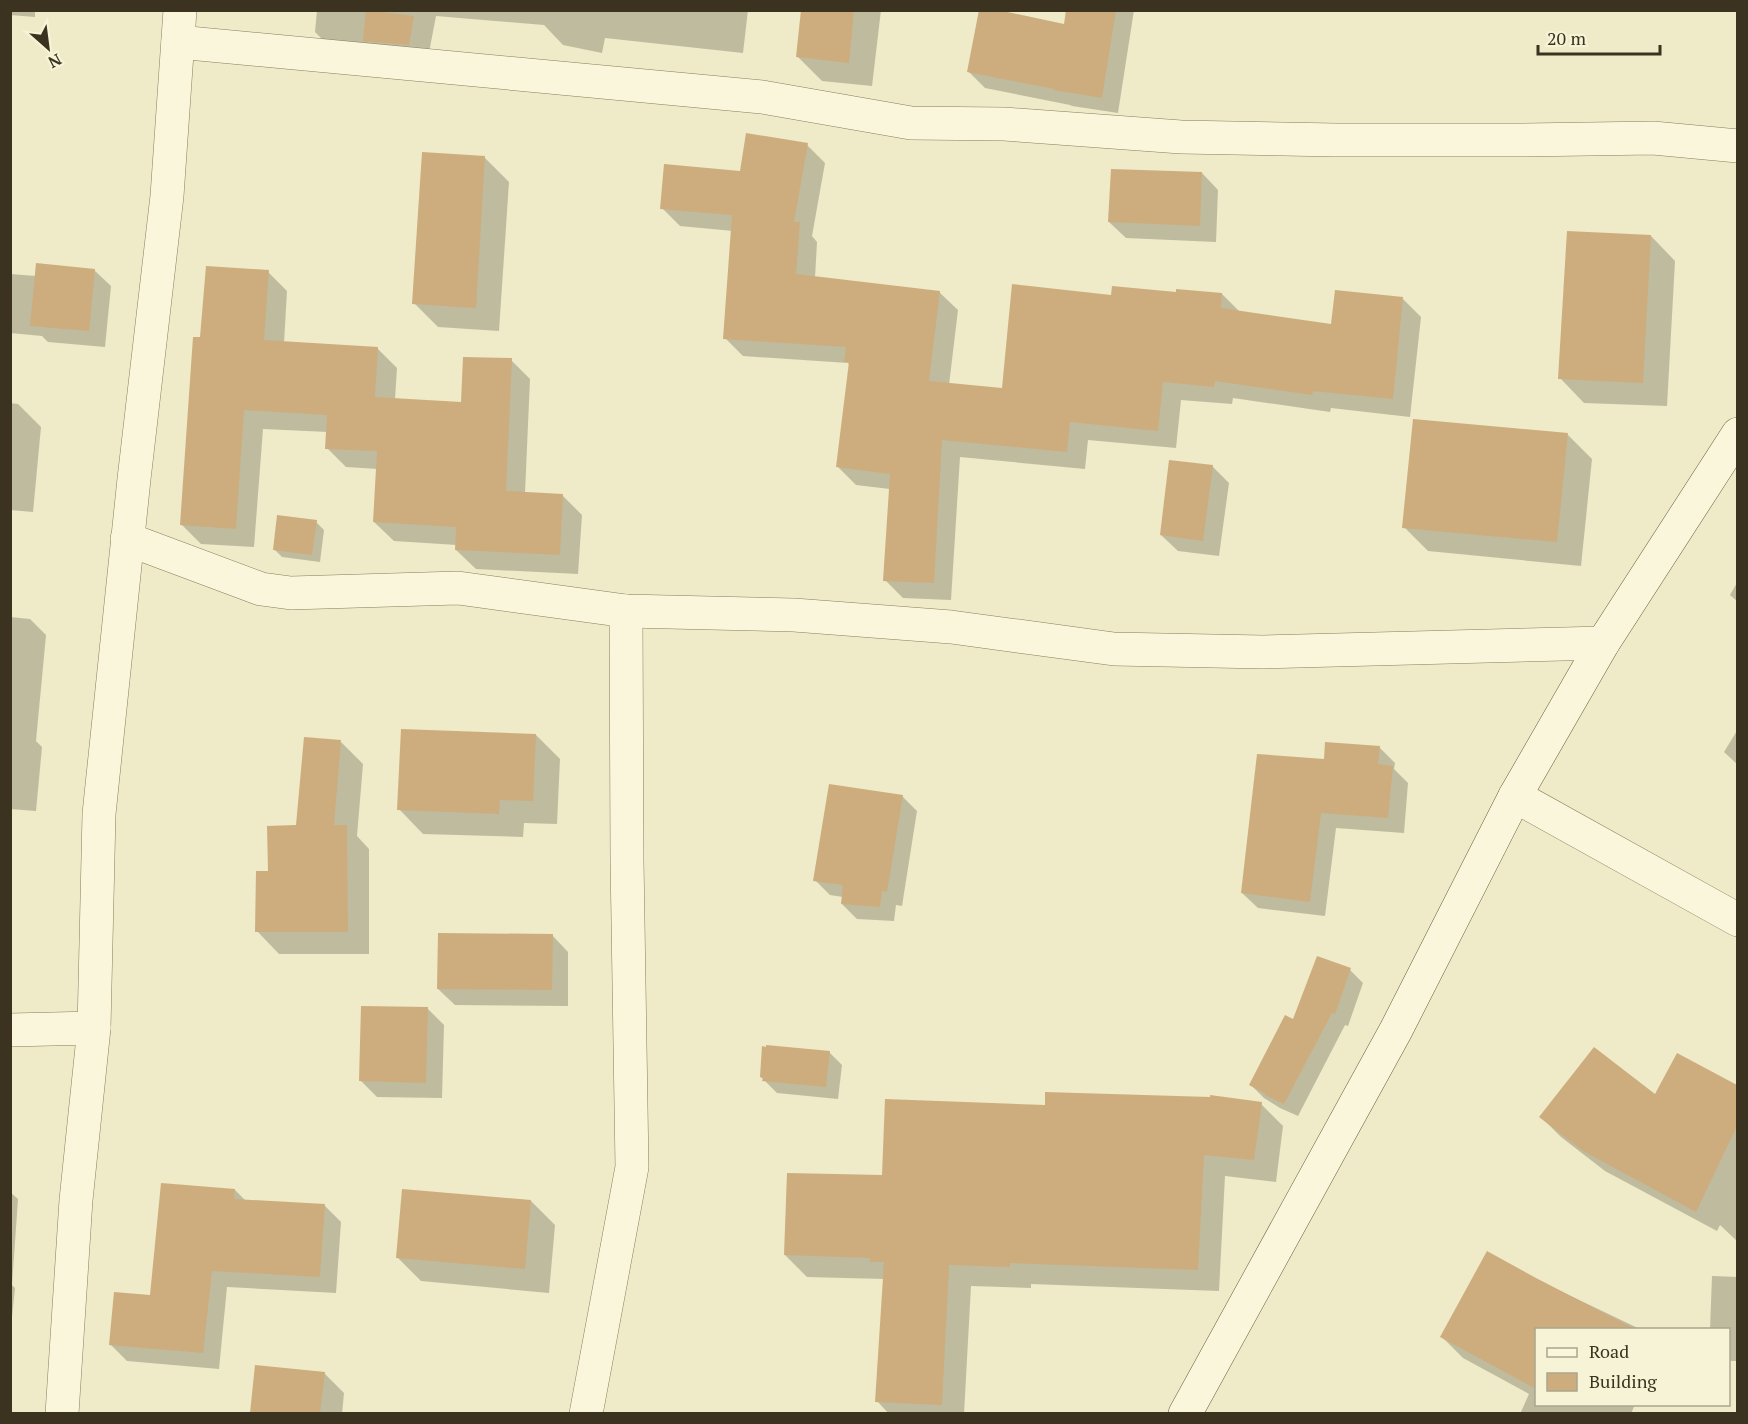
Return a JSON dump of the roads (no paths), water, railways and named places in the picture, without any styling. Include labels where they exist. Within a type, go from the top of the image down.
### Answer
[{"type":"street","points":[[62,1413],[76,1200],[94,1028],[99,814],[127,539],[167,196],[179,26],[762,97],[911,123],[1004,124],[1181,137],[1347,140],[1653,138],[1737,146]]},
{"type":"street","points":[[1194,1410],[1396,1029],[1515,796],[1603,644],[1737,434]]},
{"type":"street","points":[[127,539],[261,589],[291,593],[458,588],[626,611],[794,615],[940,626],[1114,649],[1263,652],[1603,644]]},
{"type":"street","points":[[586,1413],[632,1167],[626,611]]},
{"type":"street","points":[[1515,796],[1737,920]]},
{"type":"street","points":[[10,1030],[94,1028]]}]
